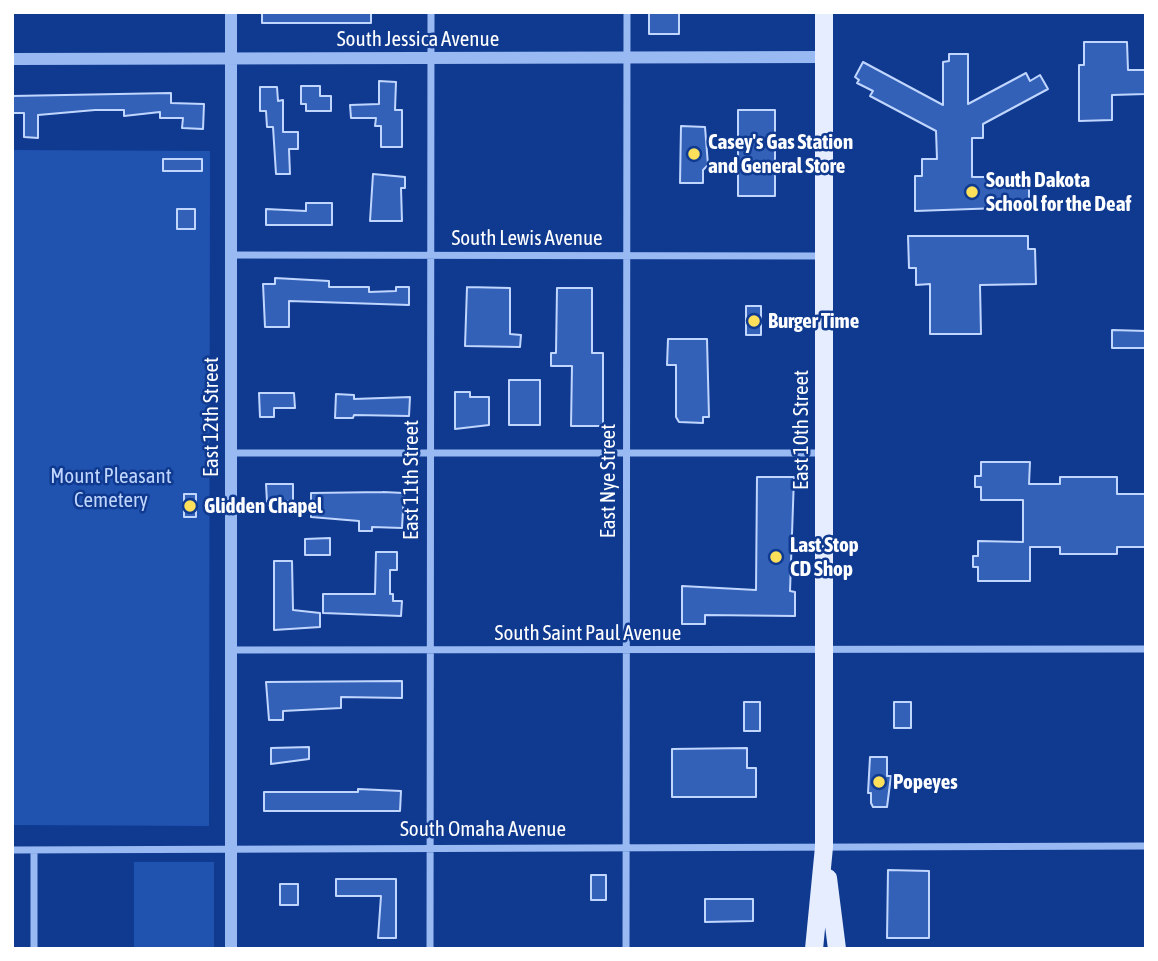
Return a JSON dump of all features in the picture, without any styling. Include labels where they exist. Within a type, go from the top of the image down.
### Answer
[{"type":"main road","name":"East 10th Street","points":[[814,949],[824,847],[824,12]]},
{"type":"main road","name":"East 10th Street","points":[[824,847],[837,949]]},
{"type":"street","name":"East 12th Street","points":[[231,12],[231,949]]},
{"type":"street","name":"East 11th Street","points":[[430,949],[428,650],[431,12]]},
{"type":"street","name":"East Nye Street","points":[[626,949],[627,12]]},
{"type":"street","name":"South Jessica Avenue","points":[[12,59],[824,57]]},
{"type":"street","name":"South Lewis Avenue","points":[[230,255],[824,256]]},
{"type":"street","points":[[230,453],[824,453]]},
{"type":"street","name":"South Saint Paul Avenue","points":[[230,650],[1146,649]]},
{"type":"street","name":"South Omaha Avenue","points":[[12,850],[430,846],[1146,846]]},
{"type":"street","points":[[34,850],[34,949]]},
{"type":"green space","name":"Mount Pleasant Cemetery","points":[[12,150],[210,151],[209,826],[12,825]]},
{"type":"green space","points":[[134,862],[214,862],[214,949],[134,949]]},
{"type":"building","points":[[262,12],[371,12],[371,23],[262,23]]},
{"type":"building","points":[[649,12],[679,12],[679,34],[649,34]]},
{"type":"building","points":[[1084,42],[1127,42],[1128,70],[1146,70],[1146,94],[1112,95],[1112,120],[1079,121],[1079,65],[1084,65]]},
{"type":"building","points":[[949,54],[968,54],[968,104],[1026,73],[1030,81],[1040,75],[1048,89],[983,124],[983,138],[972,138],[972,177],[1029,177],[1029,207],[915,211],[915,176],[922,176],[922,159],[937,159],[936,131],[870,96],[873,91],[857,83],[859,80],[855,77],[863,62],[943,105],[943,62],[949,61]]},
{"type":"building","points":[[379,81],[396,82],[395,110],[402,110],[402,147],[381,147],[381,126],[375,126],[376,118],[351,118],[350,105],[379,104]]},
{"type":"building","points":[[301,86],[320,86],[320,96],[331,96],[331,111],[306,111],[306,104],[301,104]]},
{"type":"building","points":[[260,87],[277,87],[278,101],[283,100],[283,132],[298,132],[298,149],[289,149],[290,174],[276,174],[273,127],[267,127],[266,111],[260,111]]},
{"type":"building","points":[[171,93],[171,103],[204,104],[203,129],[182,128],[183,118],[160,118],[160,112],[124,116],[124,110],[95,110],[38,115],[38,138],[24,137],[24,113],[12,113],[12,96]]},
{"type":"building","points":[[738,110],[775,110],[775,196],[738,196]]},
{"type":"building","points":[[681,126],[705,127],[708,165],[703,170],[703,183],[680,183]]},
{"type":"building","points":[[163,159],[202,159],[202,171],[163,171]]},
{"type":"building","points":[[373,174],[405,177],[405,188],[401,188],[402,221],[370,221]]},
{"type":"building","points":[[306,203],[332,203],[332,225],[266,225],[266,209],[306,211]]},
{"type":"building","points":[[177,209],[195,209],[195,229],[177,229]]},
{"type":"building","points":[[908,236],[1028,236],[1028,249],[1035,249],[1036,284],[980,285],[981,334],[930,334],[930,284],[916,285],[916,268],[909,268]]},
{"type":"building","points":[[275,278],[329,281],[329,287],[369,287],[369,292],[396,291],[396,287],[409,287],[409,305],[289,301],[289,327],[265,327],[263,284],[275,284]]},
{"type":"building","points":[[467,287],[510,288],[510,334],[521,335],[520,347],[465,346]]},
{"type":"building","points":[[557,288],[592,288],[592,353],[603,353],[603,426],[571,426],[572,366],[551,366],[551,353],[556,353]]},
{"type":"building","name":"Burger Time","points":[[746,306],[761,306],[761,335],[746,335]]},
{"type":"building","points":[[1112,330],[1146,331],[1146,348],[1112,348]]},
{"type":"building","points":[[668,339],[707,339],[709,417],[703,417],[703,423],[679,422],[676,417],[676,365],[667,365]]},
{"type":"building","points":[[509,380],[540,380],[540,425],[509,425]]},
{"type":"building","points":[[455,392],[470,392],[470,397],[489,397],[489,425],[455,429]]},
{"type":"building","points":[[259,393],[294,393],[295,408],[274,408],[274,417],[260,417]]},
{"type":"building","points":[[336,394],[354,395],[354,399],[410,397],[409,416],[354,415],[353,418],[335,418]]},
{"type":"building","points":[[981,462],[1030,462],[1029,484],[1060,484],[1060,477],[1117,477],[1117,494],[1146,494],[1146,547],[1117,547],[1117,554],[1060,554],[1060,547],[1030,547],[1030,581],[978,581],[978,567],[973,567],[973,556],[978,556],[978,541],[1023,542],[1023,500],[981,500],[981,487],[975,487],[975,476],[981,476]]},
{"type":"building","points":[[757,477],[794,477],[790,591],[795,592],[795,616],[705,615],[705,624],[682,624],[682,586],[756,590]]},
{"type":"building","points":[[266,484],[293,484],[293,501],[267,502]]},
{"type":"building","points":[[311,493],[404,493],[402,528],[372,527],[372,531],[359,531],[359,521],[311,517]]},
{"type":"building","name":"Glidden Chapel","points":[[184,494],[196,494],[196,517],[184,517]]},
{"type":"building","points":[[330,538],[330,555],[305,555],[305,539]]},
{"type":"building","points":[[376,552],[397,552],[397,570],[390,570],[390,594],[393,594],[393,601],[402,601],[401,616],[323,613],[323,594],[375,594]]},
{"type":"building","points":[[274,561],[292,561],[293,610],[320,613],[320,627],[274,630]]},
{"type":"building","points":[[402,681],[402,698],[341,697],[341,708],[283,711],[283,720],[269,720],[266,682]]},
{"type":"building","points":[[744,702],[760,702],[760,731],[744,731]]},
{"type":"building","points":[[894,702],[911,702],[911,728],[894,728]]},
{"type":"building","points":[[309,747],[309,759],[271,764],[271,748]]},
{"type":"building","points":[[747,748],[747,768],[756,768],[756,797],[672,797],[672,749]]},
{"type":"building","name":"Popeyes","points":[[870,757],[887,757],[887,776],[891,776],[887,807],[873,807],[871,803],[871,793],[868,793]]},
{"type":"building","points":[[358,789],[401,791],[400,811],[264,811],[264,792],[358,792]]},
{"type":"building","points":[[888,870],[929,871],[929,938],[887,938]]},
{"type":"building","points":[[591,875],[606,875],[606,900],[591,900]]},
{"type":"building","points":[[336,879],[396,879],[396,938],[378,938],[381,896],[336,896]]},
{"type":"building","points":[[280,884],[298,884],[298,905],[280,905]]},
{"type":"building","points":[[705,899],[753,899],[753,921],[705,922]]},
{"type":"place","name":"Casey's Gas Station and General Store","points":[[694,154]]},
{"type":"place","name":"South Dakota School for the Deaf","points":[[972,192]]},
{"type":"place","name":"Burger Time","points":[[754,321]]},
{"type":"place","name":"Glidden Chapel","points":[[190,506]]},
{"type":"place","name":"Last Stop CD Shop","points":[[776,557]]},
{"type":"place","name":"Popeyes","points":[[879,782]]}]
